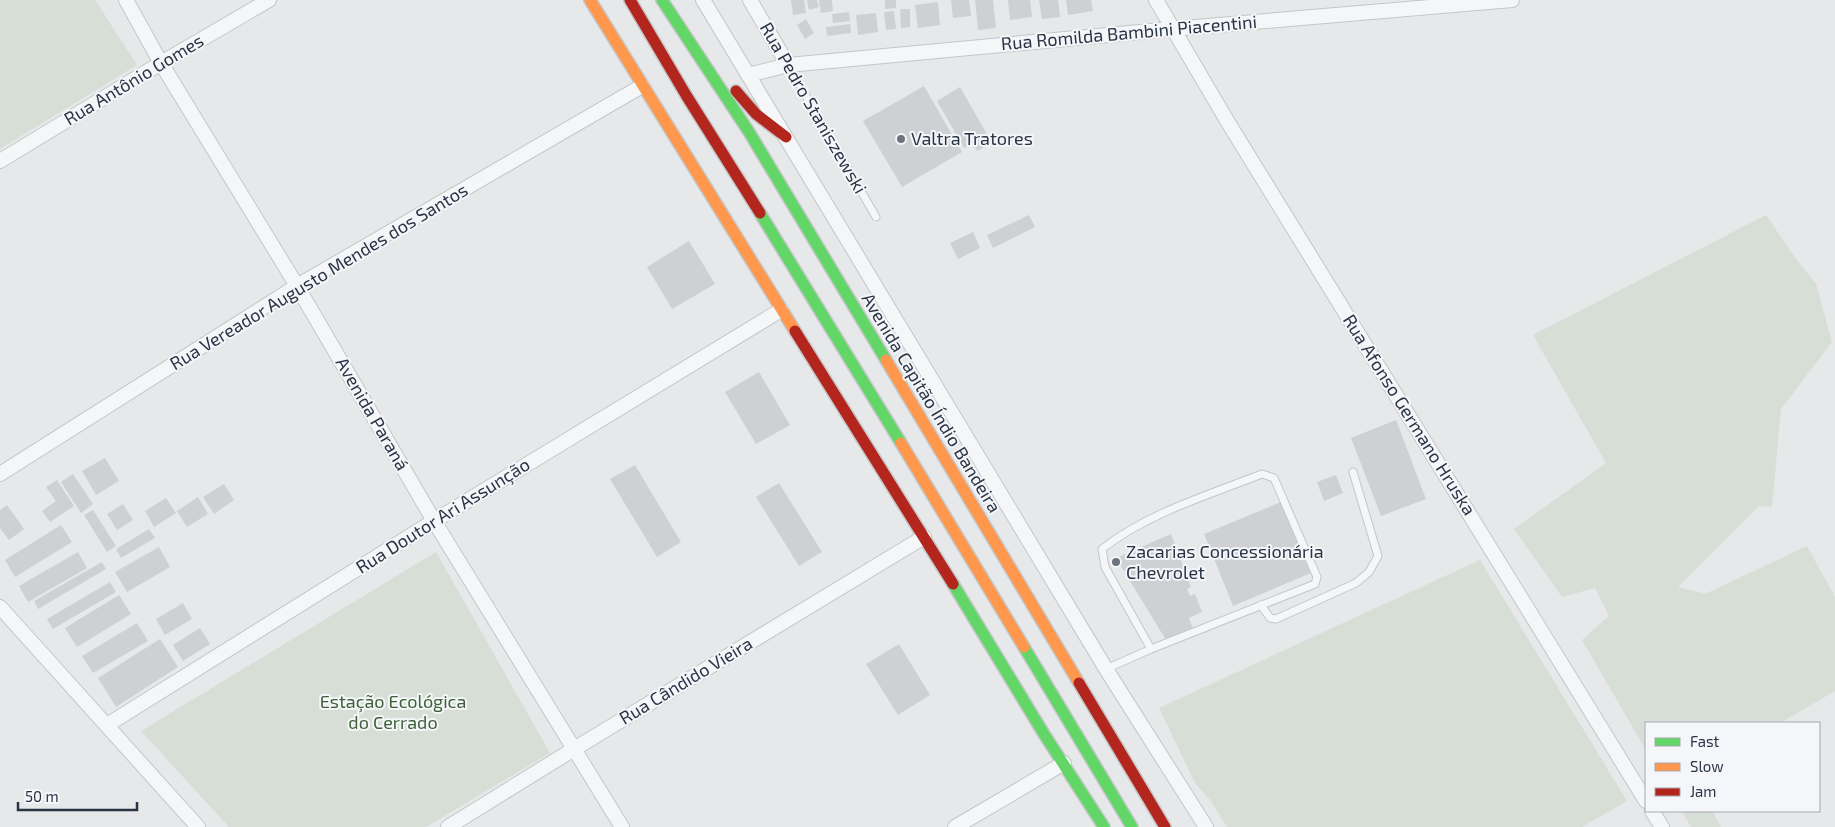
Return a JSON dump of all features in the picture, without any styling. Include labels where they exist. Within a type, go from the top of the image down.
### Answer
[{"type":"main road","points":[[590,0],[781,310],[924,537],[1044,734],[1104,827]]},
{"type":"main road","points":[[630,0],[686,95],[836,336],[1132,827]]},
{"type":"main road","name":"Avenida Capitão Índio Bandeira","points":[[662,0],[750,132],[1165,827]]},
{"type":"main road","points":[[679,26],[756,114],[786,137]]},
{"type":"street","name":"Avenida Paraná","points":[[126,0],[161,63],[297,286],[434,521],[622,827]]},
{"type":"street","name":"Rua Antônio Gomes","points":[[0,161],[161,63],[270,0]]},
{"type":"street","points":[[703,0],[1106,669],[1206,827]]},
{"type":"street","name":"Rua Pedro Staniszewski","points":[[750,0],[788,65]]},
{"type":"street","name":"Rua Afonso Germano Hruska","points":[[1156,0],[1645,799]]},
{"type":"street","name":"Rua Romilda Bambini Piacentini","points":[[748,75],[788,65],[1172,29],[1512,0]]},
{"type":"street","name":"Rua Vereador Augusto Mendes dos Santos","points":[[0,474],[297,286],[642,86]]},
{"type":"street","name":"Rua Doutor Ari Assunção","points":[[107,725],[434,521],[781,310]]},
{"type":"street","name":"Rua Cândido Vieira","points":[[448,827],[924,537]]},
{"type":"street","points":[[0,607],[198,827]]},
{"type":"street","points":[[955,827],[1064,763]]},
{"type":"street","points":[[1653,812],[1662,827]]},
{"type":"lane","name":"Rua Pedro Staniszewski","points":[[788,65],[876,217]]},
{"type":"lane","points":[[1261,605],[1270,618],[1276,619],[1356,583],[1369,572],[1378,556],[1353,472]]},
{"type":"lane","points":[[1106,669],[1151,649],[1315,584],[1317,577],[1274,478],[1262,474],[1176,507],[1116,538],[1102,549],[1105,567],[1151,649]]},
{"type":"green space","points":[[0,0],[95,0],[137,65],[0,149]]},
{"type":"green space","points":[[1766,215],[1816,284],[1832,342],[1781,409],[1772,507],[1759,506],[1678,587],[1705,594],[1807,546],[1835,597],[1835,691],[1782,722],[1645,722],[1645,748],[1582,640],[1609,616],[1595,588],[1562,597],[1514,529],[1606,463],[1533,335]]},
{"type":"green space","name":"Estação Ecológica do Cerrado","points":[[436,552],[550,753],[426,827],[229,827],[141,731]]},
{"type":"green space","points":[[1480,560],[1627,801],[1582,827],[1227,827],[1210,800],[1195,783],[1159,708]]},
{"type":"green space","points":[[1683,812],[1713,812],[1721,827],[1691,827]]},
{"type":"building","points":[[791,0],[804,0],[806,13],[793,15]]},
{"type":"building","points":[[807,0],[817,0],[819,7],[809,10]]},
{"type":"building","points":[[819,0],[832,0],[833,11],[821,13]]},
{"type":"building","points":[[885,0],[896,0],[896,8],[885,9]]},
{"type":"building","points":[[951,0],[969,0],[971,16],[953,18]]},
{"type":"building","points":[[975,0],[993,0],[996,28],[978,30]]},
{"type":"building","points":[[1008,0],[1030,0],[1032,17],[1010,20]]},
{"type":"building","points":[[1039,0],[1058,0],[1060,17],[1042,19]]},
{"type":"building","points":[[1066,0],[1091,0],[1093,11],[1068,15]]},
{"type":"building","points":[[938,2],[940,25],[918,28],[915,5]]},
{"type":"building","points":[[900,9],[910,9],[910,27],[901,28]]},
{"type":"building","points":[[894,11],[896,29],[886,30],[884,12]]},
{"type":"building","points":[[849,12],[850,21],[833,23],[832,14]]},
{"type":"building","points":[[876,13],[878,32],[858,35],[856,15]]},
{"type":"building","points":[[806,19],[814,33],[805,39],[797,25]]},
{"type":"building","points":[[850,24],[851,33],[827,36],[826,27]]},
{"type":"building","points":[[924,86],[962,152],[902,187],[863,121]]},
{"type":"building","points":[[960,87],[992,143],[977,151],[973,144],[964,148],[937,101]]},
{"type":"building","points":[[1029,215],[1035,227],[993,248],[987,235]]},
{"type":"building","points":[[973,232],[980,248],[958,259],[950,243]]},
{"type":"building","points":[[689,241],[715,284],[672,309],[647,267]]},
{"type":"building","points":[[759,372],[790,425],[756,444],[725,392]]},
{"type":"building","points":[[1396,420],[1426,499],[1381,516],[1351,438]]},
{"type":"building","points":[[105,458],[119,481],[96,495],[82,471]]},
{"type":"building","points":[[635,465],[681,542],[657,557],[610,479]]},
{"type":"building","points":[[73,474],[93,504],[81,513],[61,482]]},
{"type":"building","points":[[1336,475],[1343,493],[1324,501],[1317,482]]},
{"type":"building","points":[[57,480],[74,506],[50,522],[42,511],[56,501],[46,487]]},
{"type":"building","points":[[779,483],[822,552],[799,566],[756,497]]},
{"type":"building","points":[[224,484],[234,500],[214,514],[203,497]]},
{"type":"building","points":[[198,497],[208,514],[187,527],[177,511]]},
{"type":"building","points":[[166,498],[176,513],[154,527],[145,511]]},
{"type":"building","points":[[1281,502],[1311,573],[1233,606],[1204,534]]},
{"type":"building","points":[[123,504],[133,520],[117,530],[107,514]]},
{"type":"building","points":[[7,505],[24,529],[9,540],[0,528],[0,510]]},
{"type":"building","points":[[93,510],[116,546],[107,552],[84,515]]},
{"type":"building","points":[[61,525],[72,542],[15,577],[5,560]]},
{"type":"building","points":[[149,529],[155,538],[121,558],[116,549]]},
{"type":"building","points":[[1171,534],[1191,587],[1187,589],[1190,596],[1195,594],[1202,612],[1189,618],[1193,629],[1166,640],[1116,558]]},
{"type":"building","points":[[159,547],[170,567],[127,592],[115,572]]},
{"type":"building","points":[[78,552],[87,568],[28,602],[19,586]]},
{"type":"building","points":[[102,562],[106,569],[38,609],[34,601]]},
{"type":"building","points":[[110,582],[116,592],[53,629],[47,619]]},
{"type":"building","points":[[119,595],[131,614],[77,647],[65,628]]},
{"type":"building","points":[[183,603],[192,619],[165,635],[156,619]]},
{"type":"building","points":[[137,623],[148,641],[93,673],[82,656]]},
{"type":"building","points":[[200,628],[210,644],[183,661],[173,645]]},
{"type":"building","points":[[160,639],[178,667],[116,707],[98,678]]},
{"type":"building","points":[[899,644],[930,695],[898,715],[866,664]]},
{"type":"traffic: fast","points":[[662,0],[749,132],[886,360]]},
{"type":"traffic: fast","points":[[760,213],[901,443]]},
{"type":"traffic: fast","points":[[953,584],[1044,734],[1104,827]]},
{"type":"traffic: fast","points":[[1024,647],[1132,827]]},
{"type":"traffic: slow","points":[[590,0],[795,331]]},
{"type":"traffic: slow","points":[[886,360],[1079,683]]},
{"type":"traffic: slow","points":[[901,443],[1024,647]]},
{"type":"traffic: jam","points":[[630,0],[686,95],[760,213]]},
{"type":"traffic: jam","points":[[736,91],[756,114],[786,137]]},
{"type":"traffic: jam","points":[[795,331],[953,584]]},
{"type":"traffic: jam","points":[[1079,683],[1165,827]]},
{"type":"place","name":"Valtra Tratores","points":[[901,139]]},
{"type":"place","name":"Zacarias Concessionária Chevrolet","points":[[1116,562]]}]
